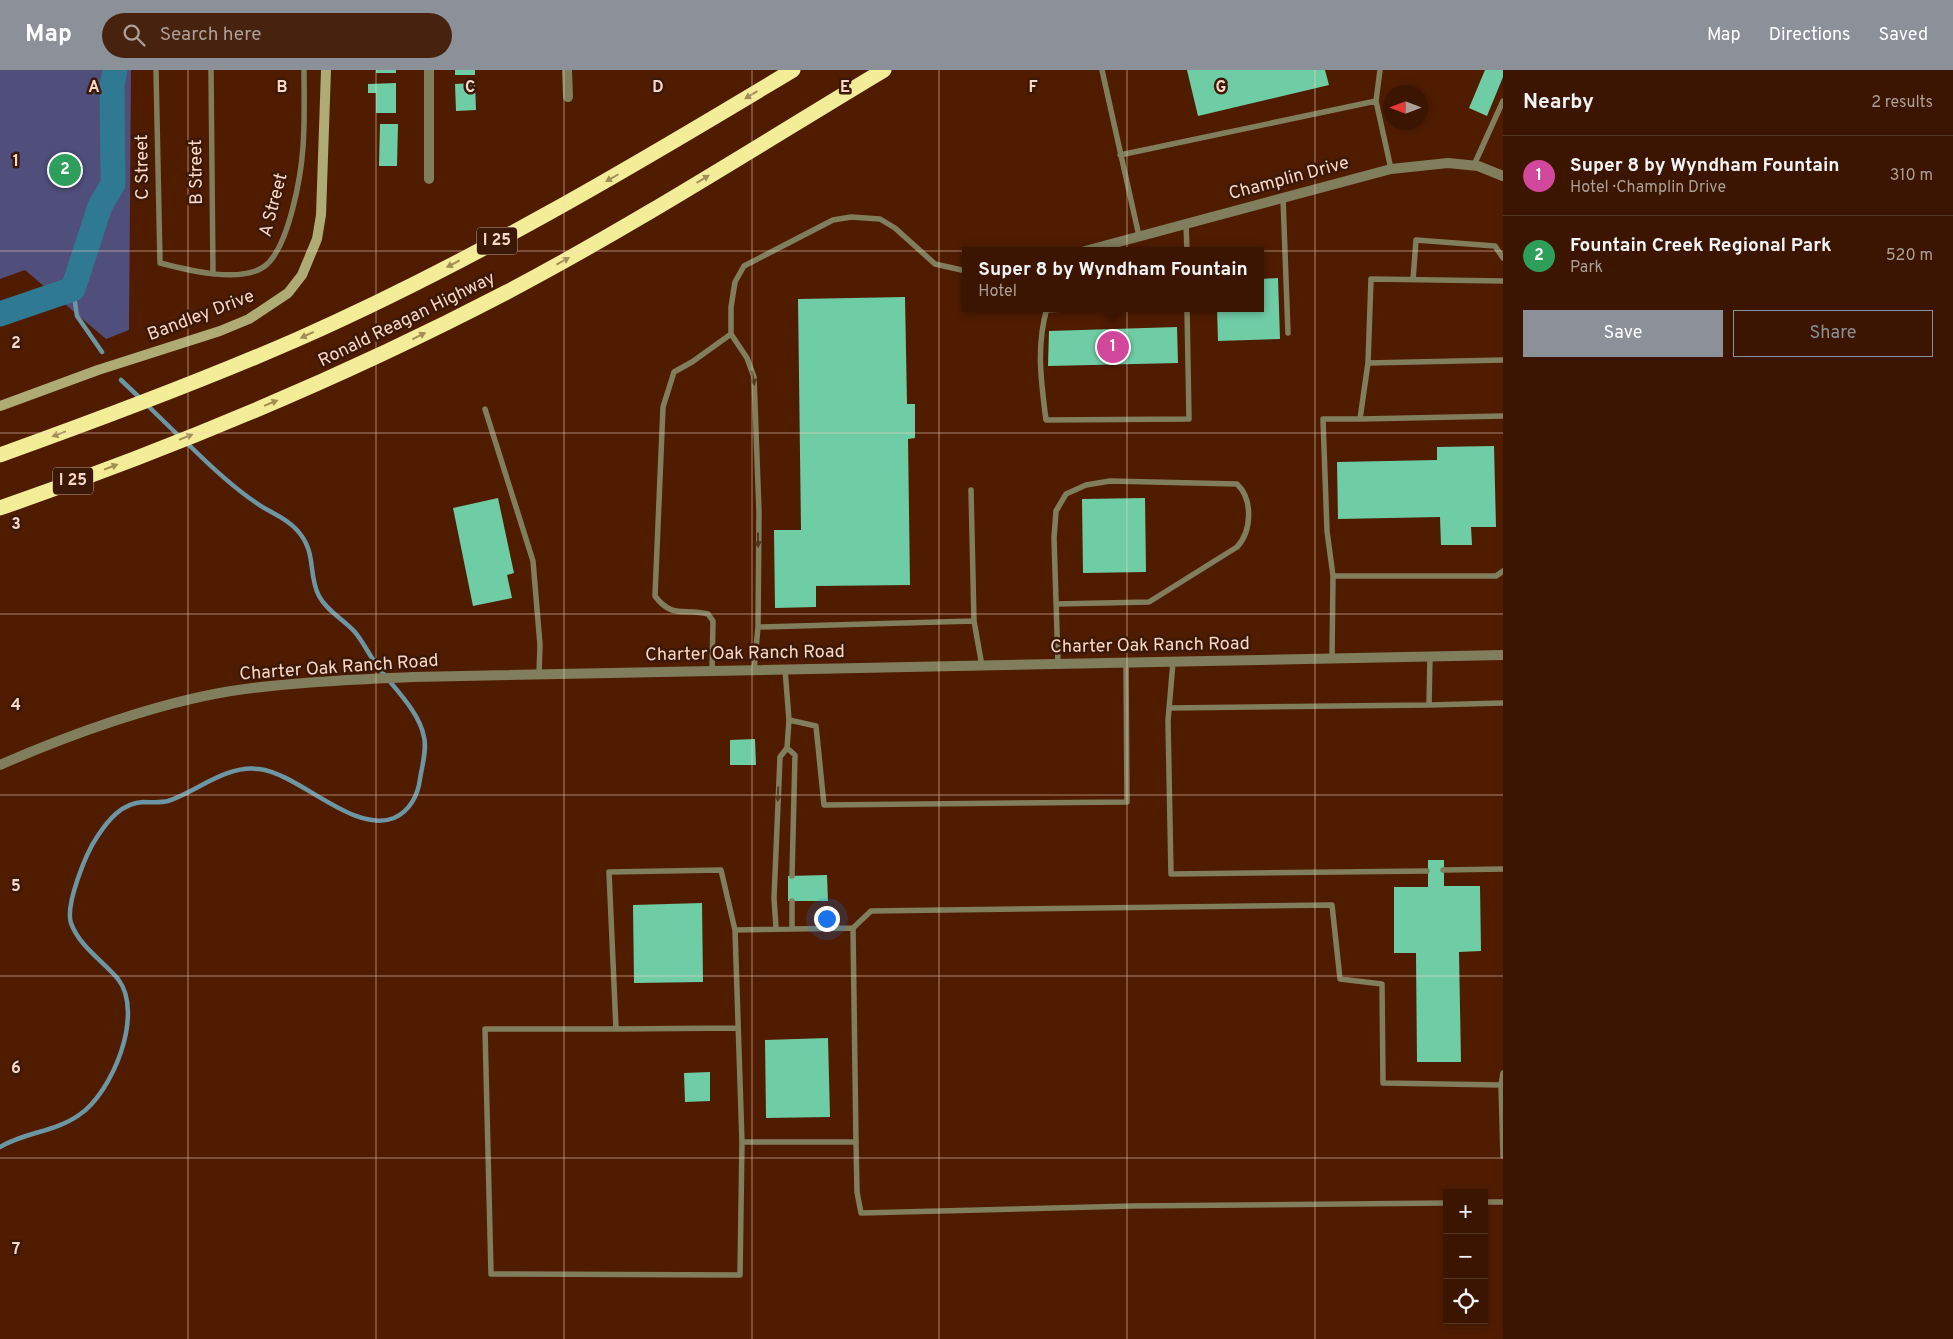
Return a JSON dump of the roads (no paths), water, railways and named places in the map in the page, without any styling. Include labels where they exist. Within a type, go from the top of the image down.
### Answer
[{"type":"highway","name":"Ronald Reagan Highway","points":[[0,455],[186,385],[298,339],[447,268],[560,208],[793,70]]},
{"type":"highway","name":"Ronald Reagan Highway","points":[[0,508],[226,422],[342,373],[507,292],[622,229],[884,70]]},
{"type":"street","name":"Bandley Drive","points":[[0,406],[98,370],[249,319],[288,293],[302,276],[317,239],[322,215],[326,70]]},
{"type":"street","points":[[429,70],[429,179]]},
{"type":"street","points":[[568,97],[570,71]]},
{"type":"street","name":"Champlin Drive","points":[[1099,247],[1391,169],[1448,163],[1474,165],[1503,176]]},
{"type":"street","name":"Charter Oak Ranch Road","points":[[0,765],[44,746],[173,705],[229,692],[278,685],[413,677],[1503,655]]},
{"type":"lane","name":"C Street","points":[[156,70],[160,263]]},
{"type":"lane","name":"B Street","points":[[211,70],[213,274]]},
{"type":"lane","name":"A Street","points":[[160,263],[213,274],[246,273],[265,266],[277,251],[294,199],[303,147],[304,70]]},
{"type":"lane","points":[[1102,70],[1139,236]]},
{"type":"lane","points":[[1380,70],[1376,101],[1391,169]]},
{"type":"lane","points":[[1120,155],[1376,101]]},
{"type":"lane","points":[[1474,165],[1503,101]]},
{"type":"lane","points":[[1283,198],[1288,333]]},
{"type":"lane","points":[[754,670],[758,627],[759,512],[754,377],[747,358],[731,334],[731,308],[736,282],[744,266],[833,220],[851,217],[880,219],[895,228],[935,264],[962,270]]},
{"type":"lane","points":[[1186,224],[1187,247]]},
{"type":"lane","points":[[1413,280],[1416,240],[1495,246],[1503,258]]},
{"type":"lane","points":[[1360,419],[1368,363],[1371,279],[1503,281]]},
{"type":"lane","points":[[1046,312],[1040,331],[1041,380],[1046,420],[1189,419],[1187,312]]},
{"type":"lane","points":[[712,671],[713,621],[708,614],[677,612],[663,608],[655,596],[663,407],[674,372],[692,362],[731,334]]},
{"type":"lane","points":[[1368,363],[1503,360]]},
{"type":"lane","points":[[485,409],[532,561],[540,646],[539,675]]},
{"type":"lane","points":[[1332,658],[1333,576],[1327,531],[1323,419],[1503,416]]},
{"type":"lane","points":[[1056,604],[1149,602],[1237,547],[1244,539],[1248,515],[1244,491],[1237,484],[1110,481],[1086,485],[1066,494],[1056,510],[1055,529],[1056,604],[1058,664]]},
{"type":"lane","points":[[971,490],[974,621],[982,666]]},
{"type":"lane","points":[[1333,576],[1496,576],[1503,571]]},
{"type":"lane","points":[[758,627],[974,621]]},
{"type":"lane","points":[[1429,705],[1430,656]]},
{"type":"lane","points":[[1172,662],[1168,721],[1171,874],[1427,871]]},
{"type":"lane","points":[[789,720],[816,726],[824,805],[1127,802],[1126,663]]},
{"type":"lane","points":[[776,928],[774,898],[780,757],[787,748],[789,720],[785,669]]},
{"type":"lane","points":[[1169,708],[1503,703]]},
{"type":"lane","points":[[787,748],[795,756],[792,876]]},
{"type":"lane","points":[[1443,870],[1503,869]]},
{"type":"lane","points":[[616,1029],[609,872],[721,870],[734,930],[738,1028],[742,1142],[740,1275],[491,1274],[485,1029],[616,1029],[738,1028]]},
{"type":"lane","points":[[792,901],[792,928]]},
{"type":"lane","points":[[734,930],[853,928],[871,911],[1332,905],[1340,979],[1382,984],[1383,1083],[1501,1085]]},
{"type":"lane","points":[[853,928],[857,1192],[861,1213],[1131,1206],[1443,1203]]},
{"type":"lane","points":[[1503,1073],[1501,1085],[1503,1156]]},
{"type":"lane","points":[[742,1142],[856,1142]]},
{"type":"lane","points":[[1488,1202],[1503,1202]]},
{"type":"waterway","points":[[0,314],[73,289],[100,206],[113,184],[112,85],[115,70]]},
{"type":"waterway","points":[[73,289],[77,316],[102,352]]},
{"type":"waterway","points":[[121,380],[141,399]]},
{"type":"waterway","points":[[146,404],[180,437]]},
{"type":"waterway","points":[[0,1147],[70,1121],[79,1115],[103,1089],[113,1072],[121,1052],[128,1012],[125,994],[118,979],[80,939],[71,923],[70,915],[74,892],[87,855],[101,831],[116,814],[135,803],[168,801],[223,775],[247,769],[259,769],[275,773],[344,811],[361,818],[378,821],[394,818],[405,811],[415,797],[419,785],[425,747],[421,727],[410,707],[380,670],[357,634],[322,601],[315,587],[310,554],[303,538],[286,521],[260,505],[210,466],[186,442]]},
{"type":"place","name":"Fountain Creek Regional Park","points":[[65,170]]},
{"type":"place","name":"Super 8 by Wyndham Fountain","points":[[1113,347]]}]
